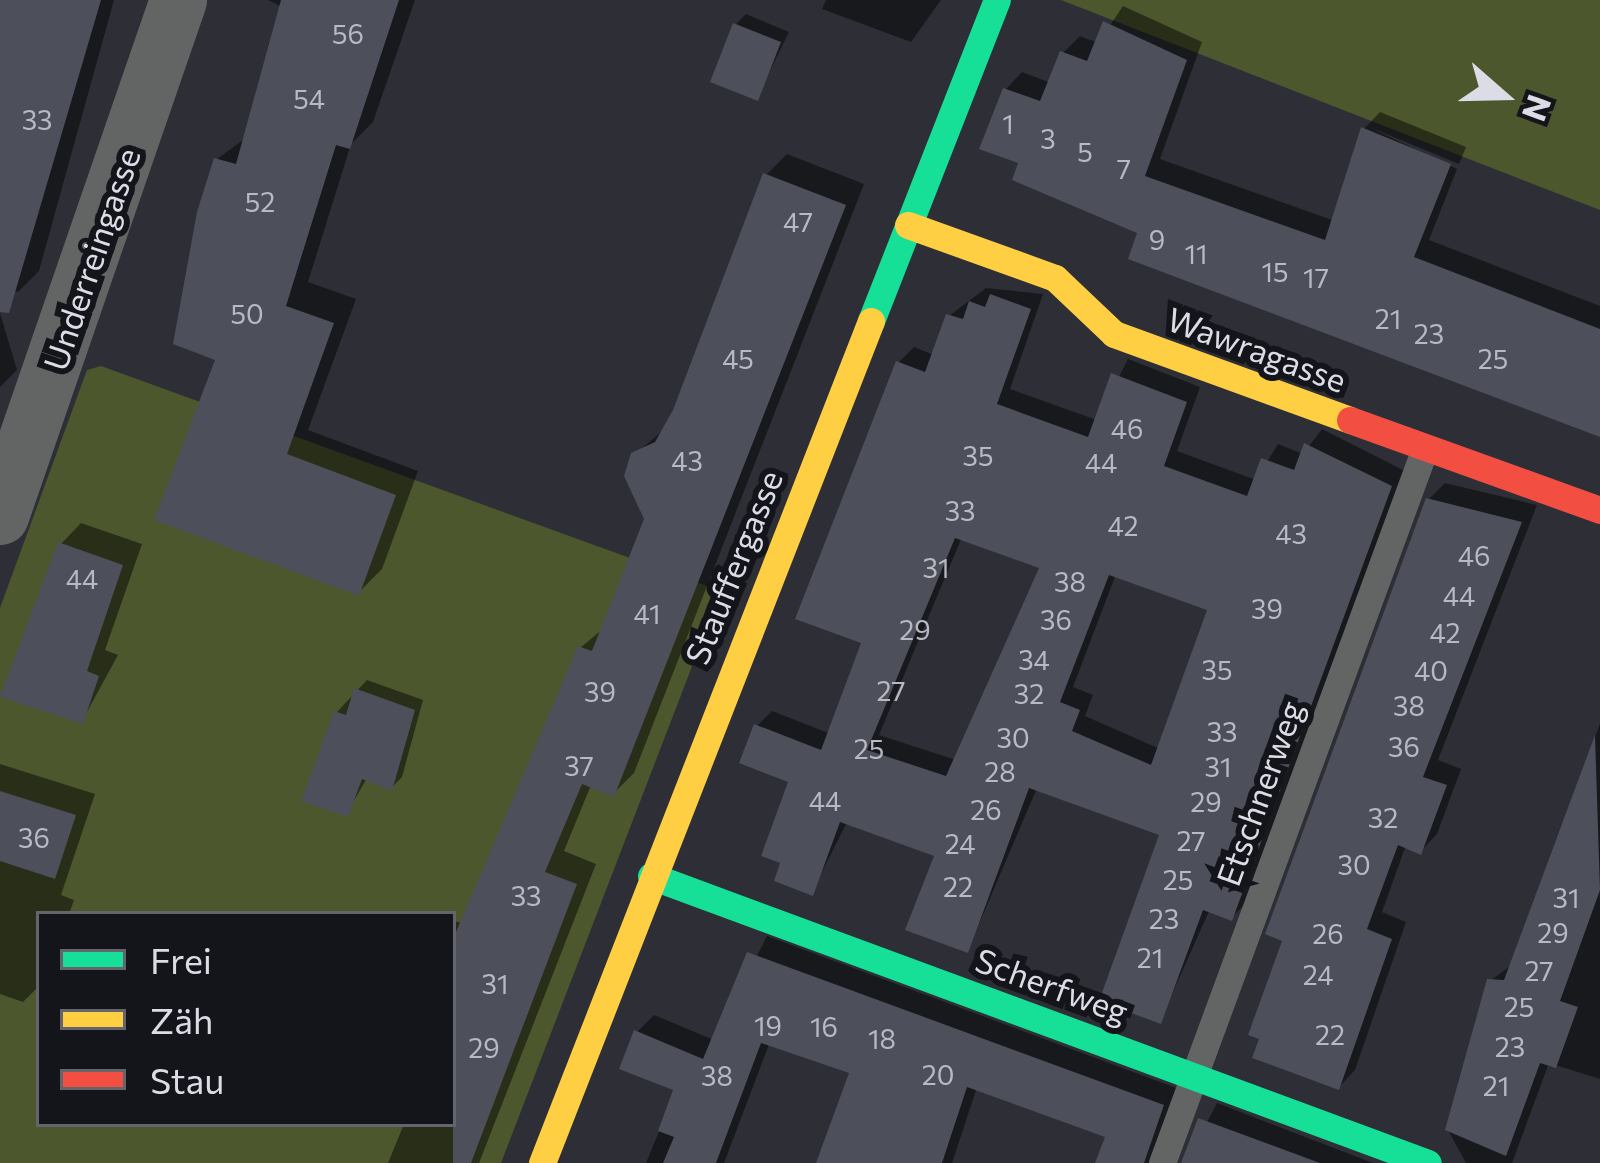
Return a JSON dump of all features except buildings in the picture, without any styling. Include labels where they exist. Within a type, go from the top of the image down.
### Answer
[{"type":"street","name":"Underreingasse","points":[[0,516],[64,343],[178,0]]},
{"type":"street","name":"Stauffergasse","points":[[542,1163],[997,0]]},
{"type":"street","name":"Wawragasse","points":[[908,224],[1055,278],[1114,334],[1600,511]]},
{"type":"street","name":"Scherfweg","points":[[651,876],[1428,1163]]},
{"type":"lane","name":"Etschnerweg","points":[[1162,1163],[1425,448]]},
{"type":"green space","points":[[1061,0],[1600,0],[1600,210]]},
{"type":"green space","points":[[101,366],[721,591],[501,1163],[0,1163],[0,608],[87,370]]},
{"type":"traffic: fast","points":[[871,321],[997,0]]},
{"type":"traffic: fast","points":[[651,876],[1428,1163]]},
{"type":"traffic: slow","points":[[908,225],[1055,278],[1114,334],[1350,420]]},
{"type":"traffic: slow","points":[[542,1163],[871,321]]},
{"type":"traffic: jam","points":[[1350,420],[1600,510]]}]
